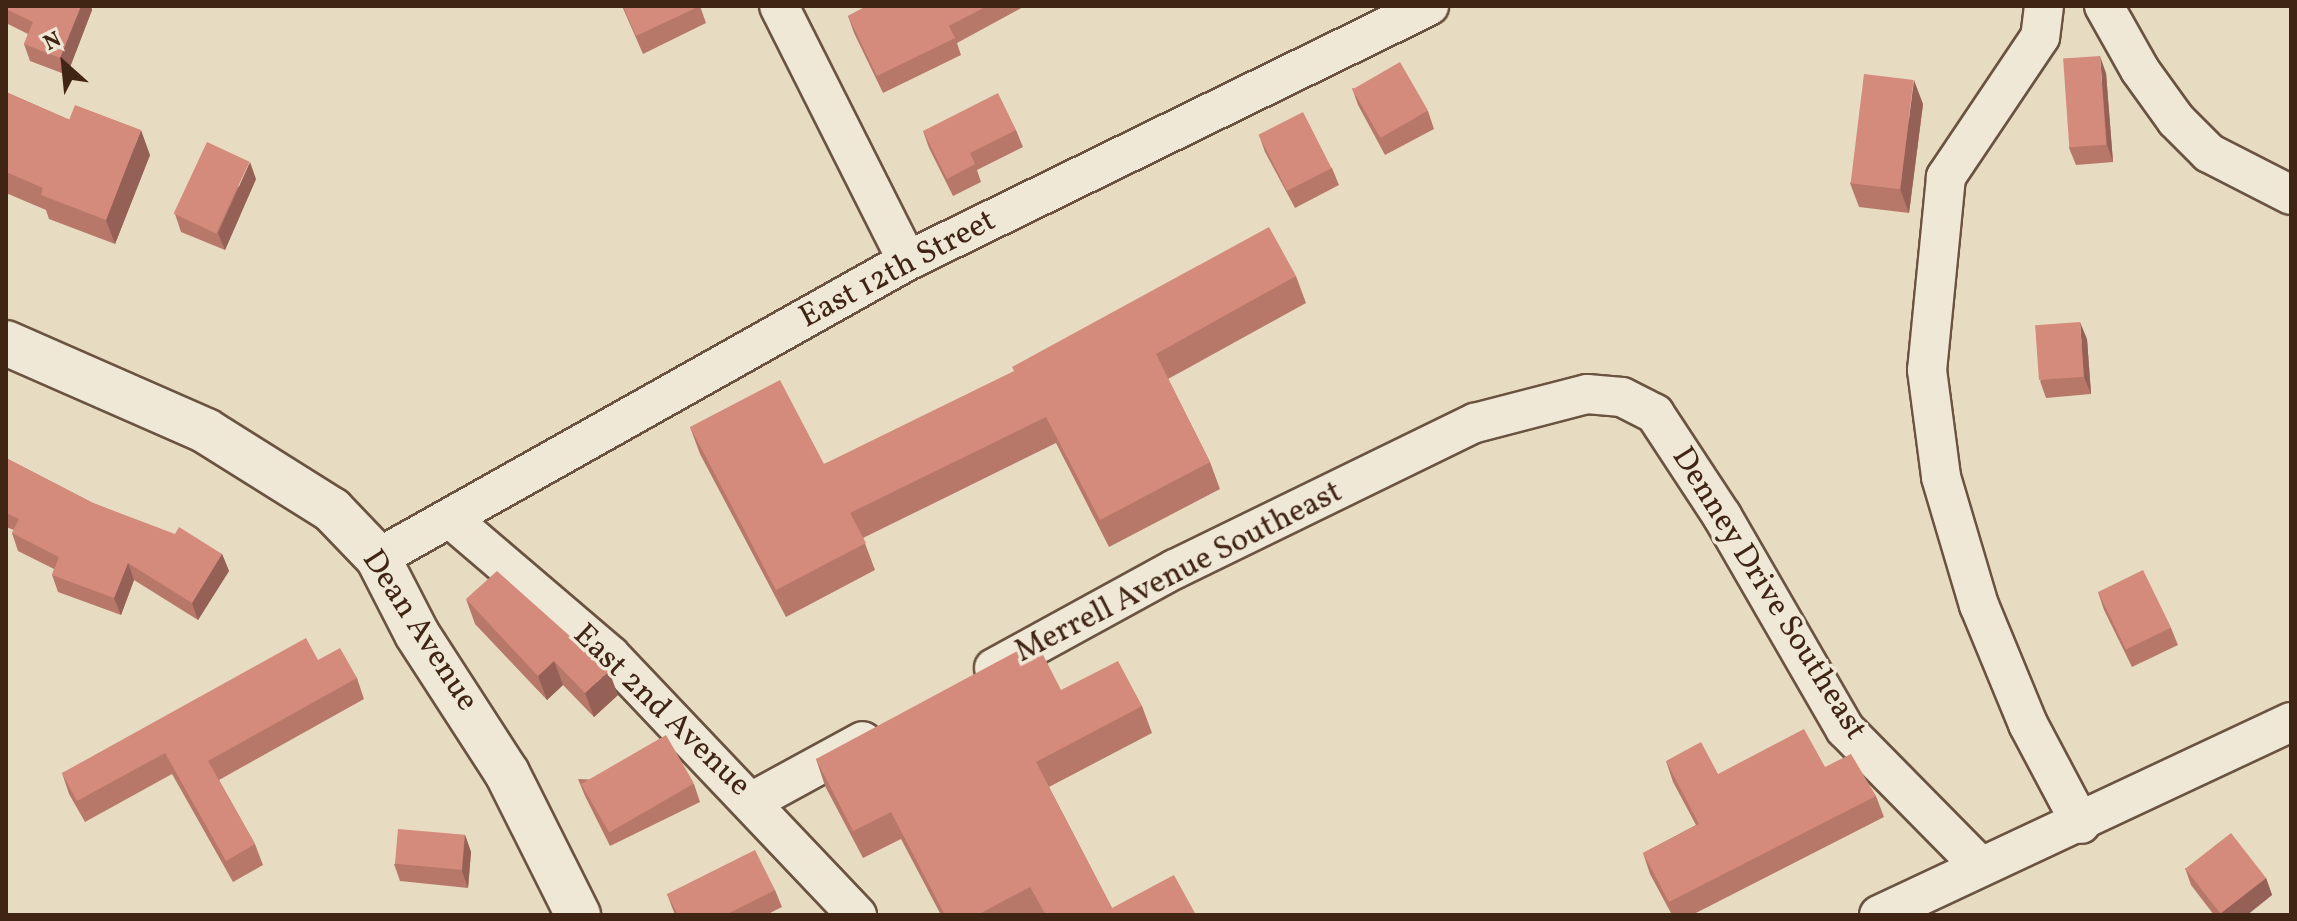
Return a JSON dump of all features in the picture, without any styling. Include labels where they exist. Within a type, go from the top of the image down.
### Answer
[{"type":"main road","name":"Dean Avenue","points":[[6,343],[206,431],[332,510],[378,558],[417,634],[507,773],[578,915]]},
{"type":"street","points":[[779,6],[907,261]]},
{"type":"street","name":"East 12th Street","points":[[378,558],[452,520],[907,261],[1429,6]]},
{"type":"street","points":[[2044,6],[2040,37],[1946,177],[1927,370],[1941,477],[1979,605],[2028,724],[2081,824]]},
{"type":"street","points":[[2104,6],[2140,70],[2176,120],[2209,153],[2291,195]]},
{"type":"street","name":"Merrell Avenue Southeast","points":[[957,689],[1175,569],[1475,423],[1587,394],[1622,397]]},
{"type":"street","name":"Denney Drive Southeast","points":[[1622,397],[1655,414],[1722,516],[1845,729],[1979,865]]},
{"type":"street","name":"East 2nd Avenue","points":[[452,520],[610,655],[753,801],[857,915]]},
{"type":"street","points":[[1879,915],[1979,865],[2081,824],[2291,722]]},
{"type":"street","points":[[753,801],[889,726]]},
{"type":"building","points":[[6,6],[81,6],[60,58],[24,44],[33,22],[6,9]]},
{"type":"building","points":[[623,6],[700,6],[636,36]]},
{"type":"building","points":[[867,6],[987,6],[949,26],[955,38],[877,76],[848,16]]},
{"type":"building","points":[[2100,56],[2106,145],[2069,147],[2063,59]]},
{"type":"building","points":[[1400,62],[1428,110],[1380,138],[1352,90]]},
{"type":"building","points":[[1864,74],[1914,80],[1900,189],[1851,183]]},
{"type":"building","points":[[6,92],[69,120],[75,105],[141,130],[106,220],[41,195],[43,188],[6,172]]},
{"type":"building","points":[[998,93],[1016,130],[970,153],[975,164],[947,179],[923,131]]},
{"type":"building","points":[[1303,112],[1332,168],[1287,191],[1258,135]]},
{"type":"building","points":[[207,142],[250,162],[216,233],[174,214]]},
{"type":"building","points":[[1269,227],[1296,276],[1156,354],[1210,462],[1100,520],[1046,417],[850,513],[866,543],[776,590],[690,427],[780,380],[824,464],[1014,371],[1012,367]]},
{"type":"building","points":[[2080,322],[2084,377],[2039,380],[2035,325]]},
{"type":"building","points":[[6,458],[93,503],[175,534],[179,527],[222,554],[192,603],[128,563],[114,598],[52,575],[59,557],[12,533],[19,519],[6,513]]},
{"type":"building","points":[[2143,570],[2171,628],[2126,649],[2098,592]]},
{"type":"building","points":[[497,571],[609,671],[585,693],[554,661],[538,676],[466,599]]},
{"type":"building","points":[[306,638],[318,660],[340,648],[357,678],[208,761],[255,844],[226,861],[165,753],[77,801],[62,773]]},
{"type":"building","points":[[1036,641],[1061,690],[1118,661],[1142,706],[1036,762],[1112,908],[1174,875],[1196,915],[1046,915],[1030,887],[977,915],[945,915],[891,812],[853,831],[816,759]]},
{"type":"building","points":[[1804,729],[1825,767],[1851,754],[1876,796],[1669,902],[1643,853],[1699,824],[1666,761],[1701,742],[1718,774]]},
{"type":"building","points":[[666,735],[694,783],[609,832],[581,784]]},
{"type":"building","points":[[398,829],[465,835],[462,870],[395,864]]},
{"type":"building","points":[[2231,833],[2266,878],[2220,914],[2185,869]]},
{"type":"building","points":[[755,850],[775,890],[725,915],[678,915],[667,894]]}]
